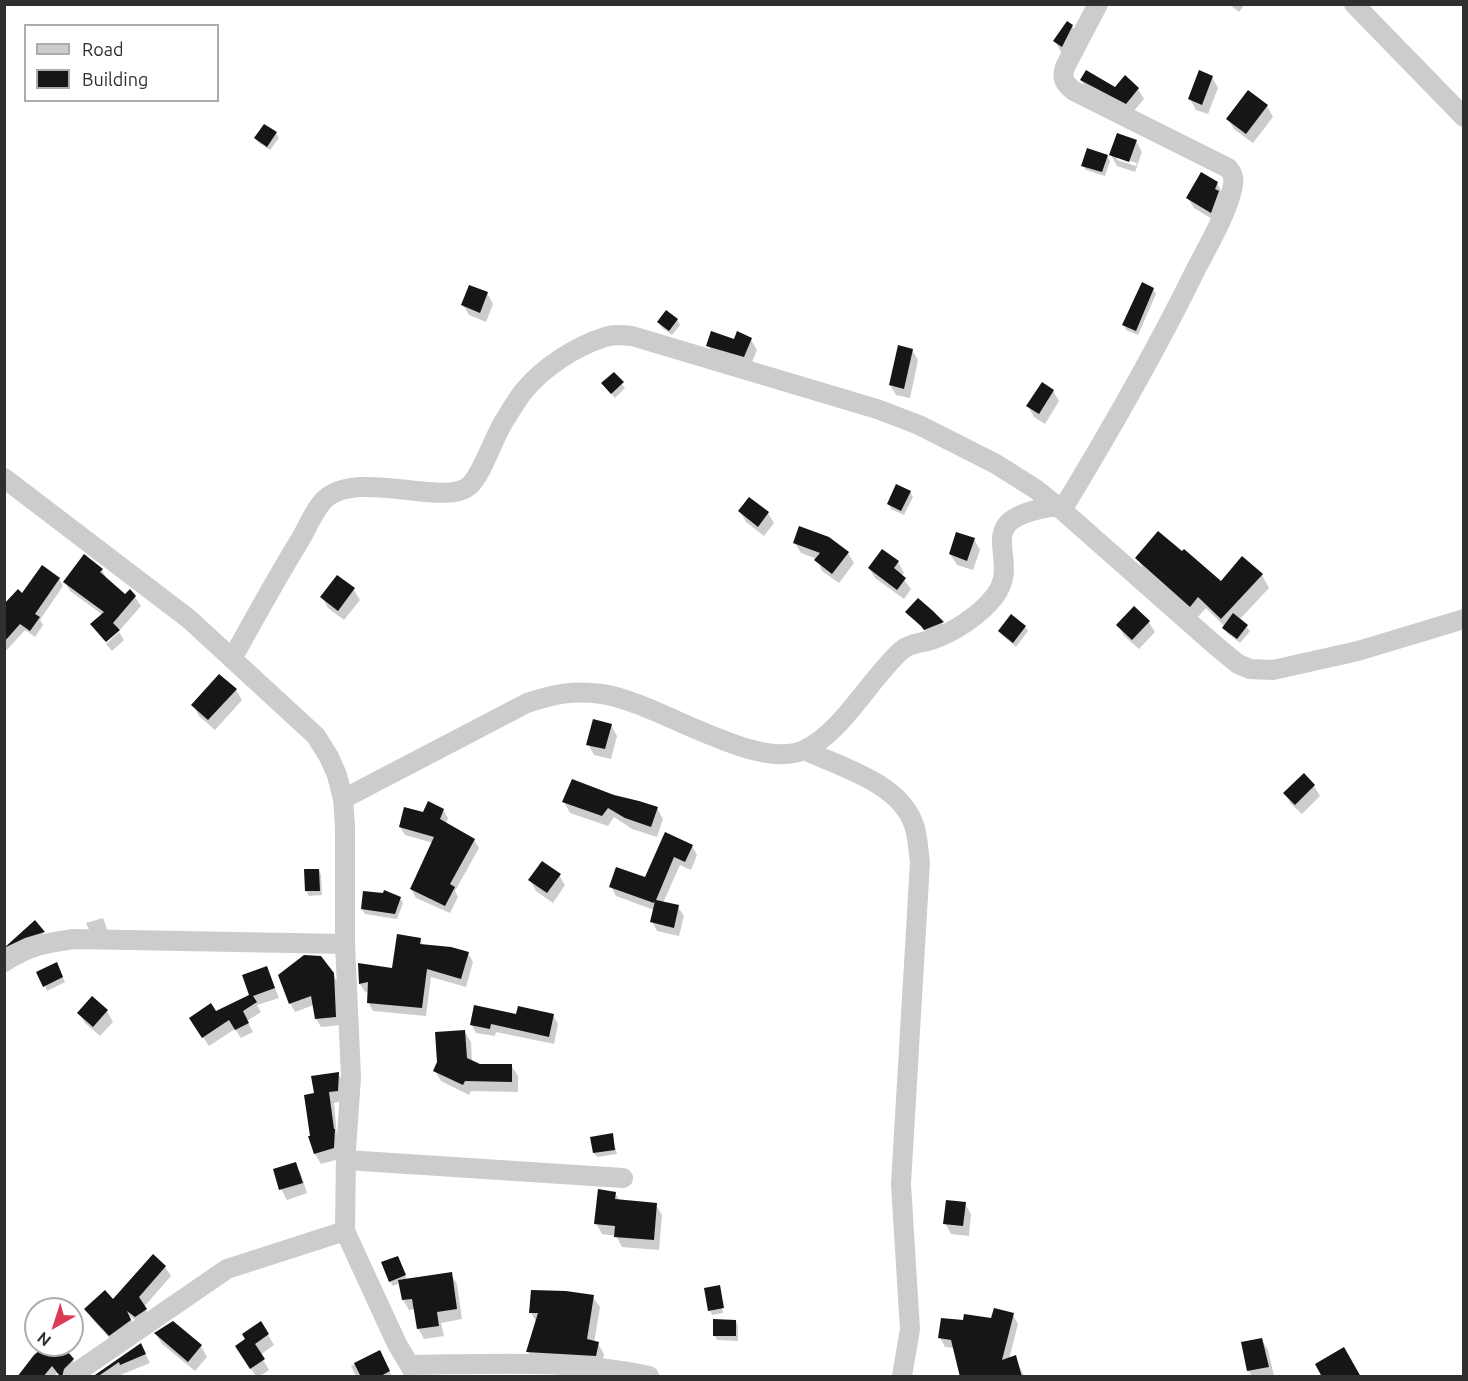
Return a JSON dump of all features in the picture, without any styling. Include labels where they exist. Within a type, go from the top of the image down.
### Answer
[{"type":"street","points":[[1060,508],[1170,323],[1218,224],[1231,195],[1233,183],[1233,175],[1228,168],[1066,85],[1063,80],[1065,67],[1098,4]]},
{"type":"street","points":[[1354,4],[1464,117]]},
{"type":"street","points":[[232,658],[281,570],[324,501],[347,488],[455,492],[468,487],[477,475],[503,423],[530,385],[554,364],[577,350],[617,334],[632,336],[877,409],[919,425],[996,464],[1037,490],[1060,508],[1216,646],[1238,664],[1250,669],[1273,670],[1358,651],[1464,619]]},
{"type":"street","points":[[4,478],[189,619],[316,736],[329,757],[337,775],[343,799],[345,826],[345,944],[351,1077],[345,1231],[397,1344],[413,1371],[532,1364],[618,1370],[649,1377]]},
{"type":"street","points":[[343,799],[527,702],[555,693],[604,694],[631,701],[661,712],[728,743],[768,753],[788,754],[804,750],[833,728],[904,648],[932,640],[950,631],[984,608],[1001,588],[1004,580],[1000,540],[1009,522],[1038,509],[1060,508]]},
{"type":"street","points":[[804,750],[878,784],[902,801],[915,825],[920,862],[901,1184],[910,1329],[902,1377]]},
{"type":"street","points":[[4,962],[22,951],[41,944],[74,939],[345,944]]},
{"type":"street","points":[[346,1160],[623,1178]]},
{"type":"street","points":[[74,1377],[77,1372],[226,1269],[345,1231]]},
{"type":"building","points":[[1067,21],[1073,25],[1062,47],[1053,41]]},
{"type":"building","points":[[1086,70],[1115,87],[1125,75],[1139,88],[1126,104],[1080,80]]},
{"type":"building","points":[[1199,70],[1213,76],[1202,105],[1188,99]]},
{"type":"building","points":[[1248,90],[1268,105],[1246,134],[1226,119]]},
{"type":"building","points":[[264,124],[277,132],[267,147],[254,138]]},
{"type":"building","points":[[1117,133],[1137,140],[1129,162],[1109,155]]},
{"type":"building","points":[[1087,148],[1108,155],[1102,172],[1081,166]]},
{"type":"building","points":[[1201,172],[1218,182],[1215,189],[1219,191],[1211,213],[1186,198]]},
{"type":"building","points":[[1142,282],[1154,288],[1136,331],[1122,325]]},
{"type":"building","points":[[469,285],[488,292],[480,313],[461,305]]},
{"type":"building","points":[[666,310],[678,319],[669,331],[657,322]]},
{"type":"building","points":[[711,331],[734,339],[737,331],[752,338],[744,357],[706,346]]},
{"type":"building","points":[[898,345],[913,349],[904,389],[889,385]]},
{"type":"building","points":[[614,372],[624,382],[611,394],[601,383]]},
{"type":"building","points":[[1042,382],[1054,390],[1039,414],[1026,406]]},
{"type":"building","points":[[896,484],[911,491],[901,511],[887,504]]},
{"type":"building","points":[[749,497],[769,512],[758,527],[738,511]]},
{"type":"building","points":[[799,526],[829,537],[849,552],[832,574],[814,560],[820,553],[793,543]]},
{"type":"building","points":[[1158,531],[1182,551],[1184,549],[1221,581],[1242,556],[1263,574],[1221,619],[1198,597],[1190,607],[1135,558]]},
{"type":"building","points":[[956,532],[975,538],[967,561],[949,554]]},
{"type":"building","points":[[882,549],[899,561],[894,568],[906,578],[897,590],[868,568]]},
{"type":"building","points":[[84,554],[103,569],[100,572],[125,594],[130,589],[136,596],[113,623],[120,630],[106,642],[90,624],[104,612],[63,582]]},
{"type":"building","points":[[42,565],[60,578],[35,614],[40,617],[30,631],[20,624],[4,642],[4,604],[18,589],[22,593]]},
{"type":"building","points":[[337,575],[355,588],[338,611],[320,597]]},
{"type":"building","points":[[918,598],[944,622],[924,630],[905,612]]},
{"type":"building","points":[[1134,606],[1150,621],[1132,640],[1116,625]]},
{"type":"building","points":[[1233,613],[1248,625],[1237,639],[1222,628]]},
{"type":"building","points":[[1011,614],[1026,626],[1013,643],[998,631]]},
{"type":"building","points":[[219,674],[237,689],[208,720],[191,705]]},
{"type":"building","points":[[593,719],[612,724],[605,749],[586,745]]},
{"type":"building","points":[[1304,773],[1315,785],[1295,805],[1283,793]]},
{"type":"building","points":[[572,779],[614,795],[658,807],[651,827],[625,818],[608,808],[602,816],[562,802]]},
{"type":"building","points":[[428,801],[444,809],[440,819],[475,839],[450,884],[455,887],[445,906],[410,889],[434,837],[399,827],[404,807],[423,812]]},
{"type":"building","points":[[665,832],[693,845],[685,862],[674,857],[656,900],[679,905],[674,928],[650,922],[655,901],[654,903],[609,887],[616,867],[645,877]]},
{"type":"building","points":[[542,861],[561,874],[547,893],[528,880]]},
{"type":"building","points":[[304,869],[319,869],[320,891],[305,891]]},
{"type":"building","points":[[384,890],[401,897],[395,914],[361,909],[363,891],[383,893]]},
{"type":"building","points":[[35,920],[45,932],[4,948]]},
{"type":"building","points":[[397,934],[421,938],[420,944],[451,947],[469,952],[461,979],[427,969],[422,1008],[367,1003],[368,982],[359,984],[358,963],[392,968]]},
{"type":"building","points":[[304,955],[321,956],[334,973],[336,1017],[315,1019],[311,996],[289,1004],[278,975]]},
{"type":"building","points":[[57,962],[63,977],[43,987],[36,972]]},
{"type":"building","points":[[267,966],[275,988],[253,996],[257,1002],[243,1011],[249,1023],[235,1030],[229,1020],[202,1038],[189,1018],[211,1003],[216,1011],[249,995],[242,975]]},
{"type":"building","points":[[92,996],[108,1010],[93,1027],[77,1013]]},
{"type":"building","points":[[474,1005],[516,1014],[518,1006],[554,1014],[549,1037],[491,1024],[490,1029],[470,1025]]},
{"type":"building","points":[[465,1030],[467,1058],[480,1064],[512,1064],[512,1082],[465,1081],[463,1085],[433,1071],[437,1062],[435,1032]]},
{"type":"building","points":[[339,1072],[338,1091],[329,1092],[335,1129],[334,1148],[314,1154],[308,1136],[310,1136],[304,1095],[314,1093],[311,1076]]},
{"type":"building","points":[[613,1133],[615,1150],[593,1153],[590,1137]]},
{"type":"building","points":[[296,1162],[303,1183],[279,1190],[273,1169]]},
{"type":"building","points":[[598,1189],[616,1192],[615,1199],[657,1203],[654,1240],[614,1237],[615,1226],[594,1224]]},
{"type":"building","points":[[946,1200],[966,1202],[963,1226],[943,1224]]},
{"type":"building","points":[[153,1254],[166,1266],[139,1297],[147,1309],[135,1317],[127,1311],[131,1320],[109,1336],[84,1309],[105,1290],[113,1299]]},
{"type":"building","points":[[398,1256],[406,1275],[389,1282],[381,1262]]},
{"type":"building","points":[[452,1272],[457,1309],[437,1312],[439,1326],[417,1329],[412,1299],[402,1300],[398,1280]]},
{"type":"building","points":[[720,1285],[724,1308],[708,1311],[704,1288]]},
{"type":"building","points":[[531,1290],[594,1295],[587,1339],[599,1342],[596,1356],[526,1352],[538,1313],[529,1313]]},
{"type":"building","points":[[994,1308],[1014,1313],[1002,1360],[1016,1355],[1022,1377],[960,1377],[951,1340],[938,1338],[941,1318],[963,1320],[964,1314],[991,1318]]},
{"type":"building","points":[[713,1319],[736,1320],[736,1336],[713,1336]]},
{"type":"building","points":[[173,1321],[202,1345],[188,1362],[154,1333]]},
{"type":"building","points":[[261,1321],[269,1334],[255,1344],[265,1359],[250,1369],[235,1346],[245,1339],[242,1334]]},
{"type":"building","points":[[1262,1338],[1269,1367],[1247,1371],[1241,1342]]},
{"type":"building","points":[[141,1343],[146,1354],[120,1365],[119,1362],[97,1377],[92,1377]]},
{"type":"building","points":[[1344,1347],[1361,1377],[1322,1377],[1315,1364]]},
{"type":"building","points":[[380,1350],[390,1371],[379,1377],[361,1377],[354,1363]]},
{"type":"building","points":[[32,1357],[72,1357],[74,1359],[64,1369],[62,1377],[57,1377],[59,1375],[52,1366],[43,1377],[17,1377]]}]
